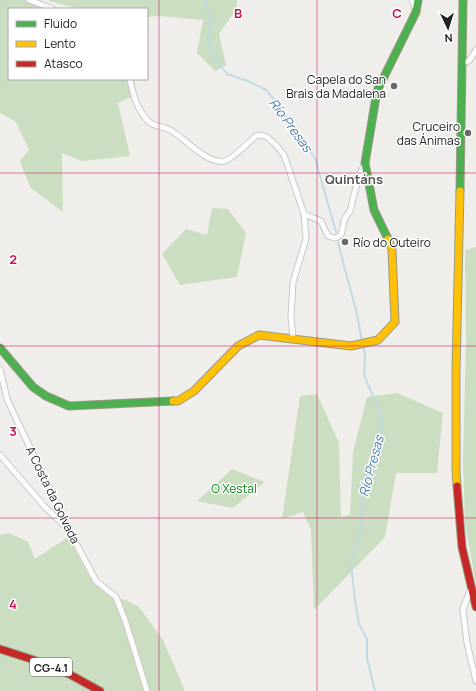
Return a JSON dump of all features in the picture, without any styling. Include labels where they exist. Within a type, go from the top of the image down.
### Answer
[{"type":"main road","points":[[0,348],[33,387],[46,396],[69,406],[178,401],[194,390],[238,346],[259,335],[351,346],[378,340],[395,322],[392,249],[374,210],[364,164],[377,91],[416,12],[418,0]]},
{"type":"main road","points":[[463,0],[456,370],[456,471],[462,547],[476,607]]},
{"type":"main road","name":"CG-4.1","points":[[0,649],[69,674],[100,691]]},
{"type":"street","points":[[29,0],[50,8]]},
{"type":"street","points":[[412,0],[416,12]]},
{"type":"street","points":[[463,63],[470,61],[476,50]]},
{"type":"street","points":[[130,80],[133,94],[140,111],[149,123],[170,130],[193,148],[217,162],[227,161],[256,136],[267,137],[276,144],[284,155],[304,214],[306,239],[293,282],[291,317],[293,339]]},
{"type":"street","points":[[304,214],[321,221],[328,236],[334,238],[341,235],[345,218],[350,211],[358,179],[364,164]]},
{"type":"street","name":"A Costa da Golvada","points":[[0,369],[7,399],[69,530],[96,581],[116,597],[126,623],[147,691]]},
{"type":"street","points":[[0,455],[2,462],[69,530]]},
{"type":"street","points":[[471,588],[464,609],[467,642],[476,681]]},
{"type":"green space","points":[[0,0],[29,0],[50,8],[8,8],[8,80],[131,80],[134,96],[118,103],[130,156],[82,161],[62,153],[63,212],[30,187],[20,161],[29,150],[16,122],[0,113]]},
{"type":"green space","points":[[237,0],[237,8],[219,34],[226,65],[215,71],[197,53],[203,20],[159,16],[148,17],[148,8],[76,8],[49,1]]},
{"type":"green space","points":[[212,208],[228,209],[246,233],[237,277],[180,285],[162,254],[186,229],[207,235]]},
{"type":"green space","points":[[476,247],[476,585],[465,523],[463,461],[466,342],[465,250]]},
{"type":"green space","points":[[397,393],[443,413],[437,473],[396,473],[385,537],[314,610],[311,529],[303,512],[282,519],[300,396],[317,394],[339,443],[341,517],[350,515],[353,452],[367,397]]},
{"type":"green space","name":"O Xestal","points":[[232,469],[265,482],[233,508],[197,501]]},
{"type":"green space","points":[[9,533],[28,542],[35,559],[68,537],[93,583],[113,598],[126,600],[139,607],[163,640],[184,691],[0,691],[0,535]]},
{"type":"waterway","name":"Río Presas","points":[[205,0],[211,20],[208,38],[214,57],[227,74],[248,81],[266,90],[282,109],[315,158],[336,232]]},
{"type":"waterway","name":"Río Presas","points":[[338,243],[357,314],[362,342]]},
{"type":"waterway","name":"Río Presas","points":[[363,346],[365,355],[364,375],[382,418],[381,433],[363,487],[363,507],[360,531],[351,564],[359,624],[367,639],[367,658],[375,691]]},
{"type":"traffic: fast","points":[[388,239],[374,210],[365,163],[377,91],[416,12],[418,0]]},
{"type":"traffic: fast","points":[[460,191],[463,0]]},
{"type":"traffic: fast","points":[[0,348],[33,387],[46,396],[69,406],[173,401]]},
{"type":"traffic: slow","points":[[457,486],[456,370],[460,191]]},
{"type":"traffic: slow","points":[[173,401],[178,401],[194,391],[238,346],[259,335],[351,346],[378,340],[395,322],[392,249],[388,239]]},
{"type":"traffic: jam","points":[[457,486],[462,547],[476,607]]},
{"type":"traffic: jam","points":[[0,649],[69,674],[100,691]]},
{"type":"place","name":"Capela do San Brais da Madalena","points":[[394,86]]},
{"type":"place","name":"Cruceiro das Ánimas","points":[[468,133]]},
{"type":"place","name":"Río do Outeiro","points":[[345,242]]},
{"type":"district","name":"Quintáns","points":[[354,179]]}]
